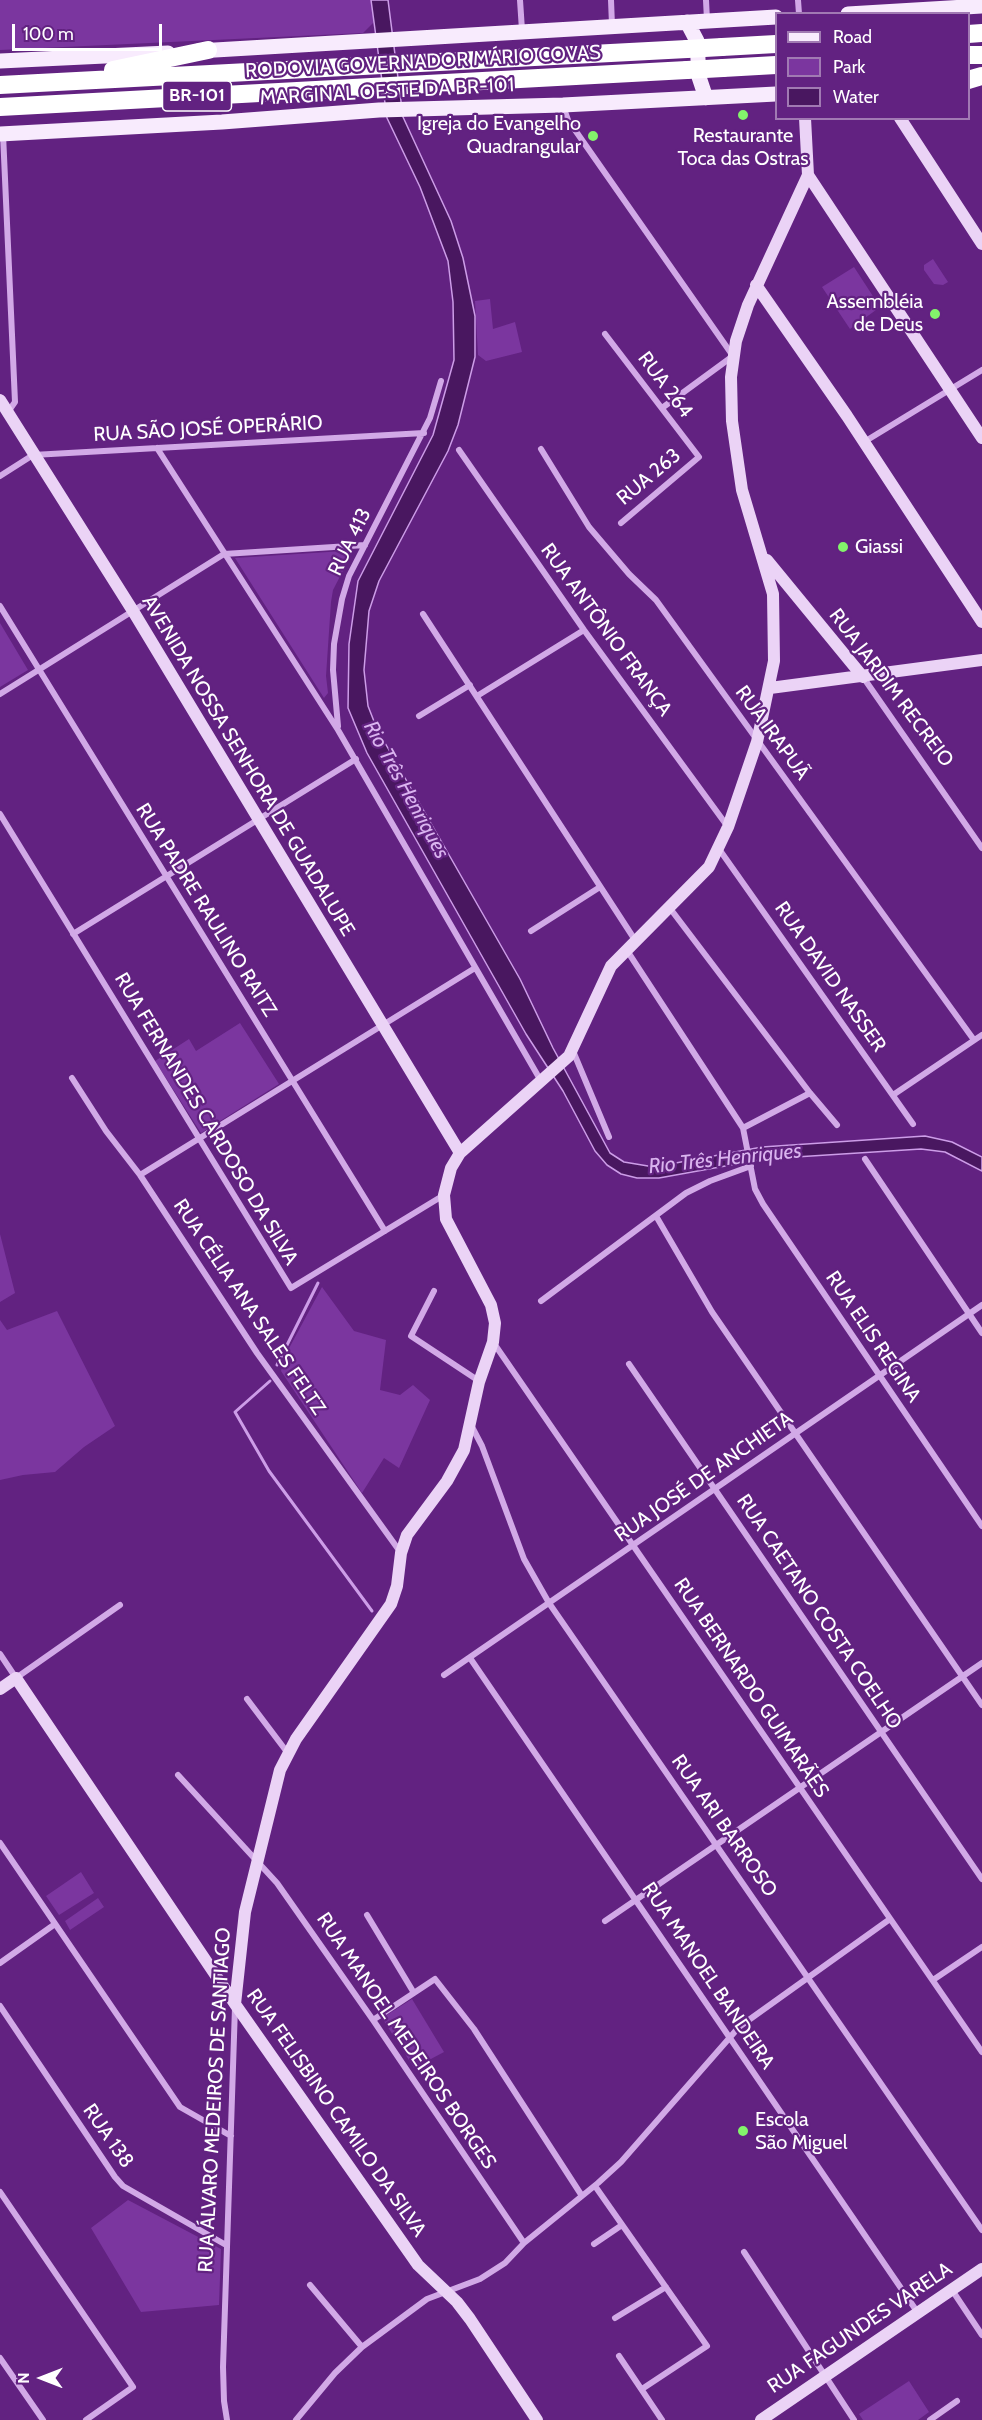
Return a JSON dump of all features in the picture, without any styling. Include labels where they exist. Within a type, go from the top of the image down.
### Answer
[{"type":"highway","name":"RODOVIA GOVERNADOR MÁRIO COVAS","points":[[0,85],[398,64],[692,45],[722,47],[775,44]]},
{"type":"highway","points":[[53,83],[208,50]]},
{"type":"highway","name":"RODOVIA GOVERNADOR MÁRIO COVAS","points":[[0,107],[693,73],[723,68],[775,65]]},
{"type":"main road","points":[[882,12],[982,6]]},
{"type":"main road","points":[[0,61],[775,17]]},
{"type":"main road","points":[[692,45],[710,21]]},
{"type":"main road","points":[[686,99],[693,73],[692,45],[687,22]]},
{"type":"main road","points":[[693,73],[706,98]]},
{"type":"main road","name":"MARGINAL OESTE DA BR-101","points":[[2,134],[222,122],[379,110],[563,105],[775,94]]},
{"type":"street","points":[[520,0],[522,31]]},
{"type":"street","points":[[611,0],[612,26]]},
{"type":"street","points":[[706,0],[710,21]]},
{"type":"street","points":[[563,105],[568,120],[733,356],[662,408]]},
{"type":"street","name":"RUA ÁLVARO MEDEIROS DE SANTIAGO","points":[[227,2420],[222,2383],[236,2004],[242,1934],[276,1783],[287,1752],[391,1604],[397,1586],[401,1553],[413,1526],[452,1473],[464,1449],[471,1425],[479,1382],[493,1342],[495,1323],[491,1305],[446,1220],[444,1195],[451,1168],[460,1153],[565,1061],[573,1050],[603,979],[630,944],[704,873],[719,849],[728,827],[757,742],[774,661],[774,604],[771,581],[747,512],[736,456],[730,398],[733,356],[741,325],[756,285],[808,175],[805,120]]},
{"type":"street","points":[[901,120],[982,244]]},
{"type":"street","points":[[2,134],[15,402],[8,413]]},
{"type":"street","points":[[808,175],[982,438]]},
{"type":"street","points":[[756,285],[864,442],[982,622]]},
{"type":"street","name":"RUA 264","points":[[604,334],[699,457]]},
{"type":"street","points":[[864,442],[982,370]]},
{"type":"street","name":"RUA 413","points":[[338,730],[333,670],[337,622],[349,576],[424,433],[435,408],[441,381]]},
{"type":"street","name":"AVENIDA NOSSA SENHORA DE GUADALUPE","points":[[0,400],[133,611],[460,1153]]},
{"type":"street","name":"RUA SÃO JOSÉ OPERÁRIO","points":[[0,476],[33,455],[424,433]]},
{"type":"street","points":[[157,448],[356,759],[475,968],[544,1079]]},
{"type":"street","name":"RUA IRAPUÃ","points":[[540,449],[589,527],[629,574],[656,600],[974,1040]]},
{"type":"street","name":"RUA ANTÔNIO FRANÇA","points":[[459,450],[584,630],[728,827]]},
{"type":"street","name":"RUA 263","points":[[621,523],[699,457]]},
{"type":"street","points":[[0,694],[224,554],[365,545]]},
{"type":"street","name":"RUA JARDIM RECREIO","points":[[763,556],[863,678],[982,848]]},
{"type":"street","name":"RUA PADRE RAULINO RAITZ","points":[[0,606],[385,1231]]},
{"type":"street","name":"RUA ELIS REGINA","points":[[423,614],[600,887],[630,944],[743,1128],[747,1139],[754,1189],[763,1204],[982,1526]]},
{"type":"street","points":[[477,696],[584,630]]},
{"type":"street","points":[[770,688],[863,678],[982,660]]},
{"type":"street","points":[[419,716],[470,685]]},
{"type":"street","points":[[74,934],[356,759]]},
{"type":"street","name":"RUA FERNANDES CARDOSO DA SILVA","points":[[0,814],[291,1288],[444,1195]]},
{"type":"street","name":"RUA DAVID NASSER","points":[[719,849],[913,1124]]},
{"type":"street","points":[[531,931],[600,887]]},
{"type":"street","points":[[669,906],[810,1094],[837,1125]]},
{"type":"street","points":[[140,1175],[475,968]]},
{"type":"street","points":[[893,1095],[982,1035]]},
{"type":"street","points":[[573,1050],[609,1137]]},
{"type":"street","name":"RUA CÉLIA ANA SALES FELTZ","points":[[72,1078],[106,1131],[140,1175],[257,1353],[401,1553]]},
{"type":"street","points":[[743,1128],[810,1094]]},
{"type":"street","points":[[865,1159],[982,1333]]},
{"type":"street","points":[[541,1301],[698,1186],[751,1164]]},
{"type":"street","points":[[656,1216],[706,1302],[982,1705]]},
{"type":"street","points":[[434,1291],[411,1335],[479,1382]]},
{"type":"street","name":"RUA JOSÉ DE ANCHIETA","points":[[444,1675],[982,1305]]},
{"type":"street","name":"RUA BERNARDO GUIMARÃES","points":[[493,1342],[982,2052]]},
{"type":"street","name":"RUA CAETANO COSTA COELHO","points":[[629,1364],[982,1879]]},
{"type":"street","name":"RUA ARI BARROSO","points":[[471,1425],[482,1446],[524,1559],[549,1603],[982,2230]]},
{"type":"street","points":[[0,1689],[120,1605]]},
{"type":"street","name":"RUA FELISBINO CAMILO DA SILVA","points":[[0,1654],[236,2004],[418,2265],[470,2319],[534,2419]]},
{"type":"street","name":"RUA MANOEL BANDEIRA","points":[[470,1658],[918,2313]]},
{"type":"street","points":[[605,1921],[982,1663]]},
{"type":"street","points":[[248,1699],[287,1752]]},
{"type":"street","name":"RUA MANOEL MEDEIROS BORGES","points":[[178,1775],[277,1883],[524,2243]]},
{"type":"street","points":[[0,1843],[180,2107],[231,2136]]},
{"type":"street","points":[[367,1915],[414,1993]]},
{"type":"street","points":[[296,2420],[335,2373],[362,2347],[427,2299],[492,2272],[505,2263],[524,2243],[595,2186],[626,2157],[729,2036],[890,1919]]},
{"type":"street","points":[[0,1963],[55,1924]]},
{"type":"street","points":[[933,1980],[982,1947]]},
{"type":"street","points":[[373,2020],[435,1979],[474,2029],[582,2196]]},
{"type":"street","name":"RUA 138","points":[[0,2006],[123,2186],[226,2245]]},
{"type":"street","points":[[595,2186],[707,2346],[642,2390]]},
{"type":"street","points":[[0,2192],[133,2387],[86,2420]]},
{"type":"street","points":[[594,2244],[622,2224]]},
{"type":"street","points":[[744,2252],[854,2420]]},
{"type":"street","name":"RUA FAGUNDES VARELA","points":[[760,2420],[982,2269]]},
{"type":"street","points":[[310,2285],[362,2347]]},
{"type":"street","points":[[615,2318],[666,2287]]},
{"type":"street","points":[[951,2290],[982,2335]]},
{"type":"street","points":[[619,2356],[662,2420]]},
{"type":"street","points":[[0,2358],[43,2420]]},
{"type":"street","points":[[930,2420],[957,2401]]},
{"type":"green space","points":[[0,0],[371,0],[374,22],[363,33],[0,50]]},
{"type":"green space","points":[[933,259],[948,282],[943,285],[934,284],[924,270],[924,265]]},
{"type":"green space","points":[[854,267],[880,307],[850,329],[822,287]]},
{"type":"green space","points":[[490,299],[493,329],[515,322],[522,352],[486,361],[478,355],[475,301]]},
{"type":"green space","points":[[344,551],[347,553],[348,561],[333,590],[331,602],[326,676],[328,693],[324,698],[235,558]]},
{"type":"green space","points":[[0,623],[28,670],[0,687]]},
{"type":"green space","points":[[240,1023],[279,1084],[201,1133],[155,1061],[189,1039],[196,1051]]},
{"type":"green space","points":[[0,1234],[15,1293],[0,1302]]},
{"type":"green space","points":[[322,1287],[354,1331],[386,1340],[380,1390],[400,1395],[413,1385],[430,1400],[399,1468],[384,1458],[362,1493],[281,1371],[287,1352]]},
{"type":"green space","points":[[57,1311],[115,1426],[84,1447],[55,1472],[0,1480],[0,1320],[7,1330]]},
{"type":"green space","points":[[81,1872],[94,1893],[59,1915],[46,1896]]},
{"type":"green space","points":[[98,1898],[104,1907],[70,1930],[65,1921]]},
{"type":"green space","points":[[412,1999],[444,2052],[414,2068],[382,2018]]},
{"type":"green space","points":[[128,2200],[221,2249],[219,2305],[141,2312],[91,2228]]},
{"type":"green space","points":[[909,2381],[929,2412],[918,2420],[863,2420],[859,2414]]},
{"type":"water","name":"Rio Três Henriques","points":[[371,0],[388,0],[403,117],[451,221],[463,258],[475,316],[475,357],[458,425],[448,451],[379,581],[369,611],[364,670],[368,706],[377,729],[520,979],[553,1048],[610,1153],[624,1162],[654,1167],[762,1147],[925,1136],[952,1142],[982,1157],[982,1171],[945,1152],[921,1149],[764,1159],[659,1178],[637,1178],[621,1174],[607,1165],[595,1151],[563,1091],[526,1034],[367,753],[348,708],[349,644],[358,581],[433,435],[454,360],[453,302],[448,261],[420,187],[387,118]]},
{"type":"waterway","points":[[277,1365],[318,1283]]},
{"type":"waterway","points":[[270,1381],[235,1412],[269,1471],[372,1611]]},
{"type":"place","name":"Restaurante Toca das Ostras","points":[[743,115]]},
{"type":"place","name":"Igreja do Evangelho Quadrangular","points":[[593,136]]},
{"type":"place","name":"Assembléia de Deus","points":[[935,314]]},
{"type":"place","name":"Giassi","points":[[843,547]]},
{"type":"place","name":"Escola São Miguel","points":[[743,2131]]}]
